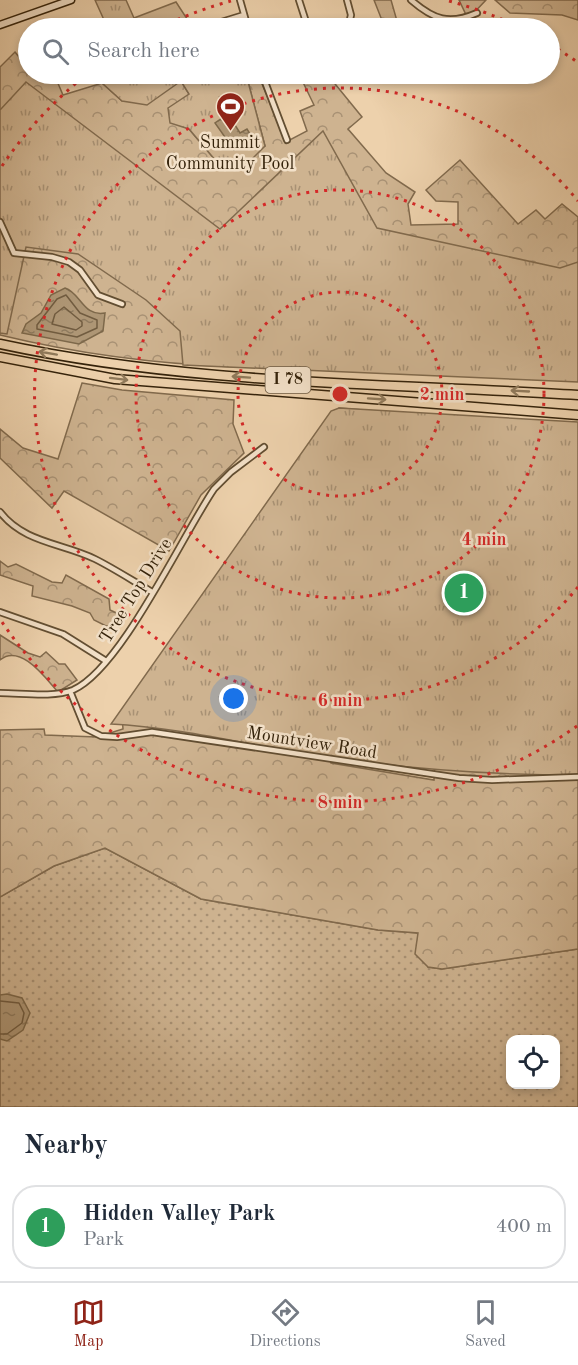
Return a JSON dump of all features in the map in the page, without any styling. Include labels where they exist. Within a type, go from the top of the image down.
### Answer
[{"type":"highway","name":"I 78","points":[[0,344],[122,367],[217,376],[578,395]]},
{"type":"highway","name":"I 78","points":[[0,357],[115,379],[578,415]]},
{"type":"street","points":[[20,18],[71,0]]},
{"type":"street","points":[[240,0],[245,18]]},
{"type":"street","points":[[299,0],[305,18]]},
{"type":"street","points":[[347,0],[350,18]]},
{"type":"street","points":[[411,0],[442,18]]},
{"type":"street","points":[[464,18],[477,13]]},
{"type":"street","points":[[234,18],[244,15]]},
{"type":"street","points":[[0,25],[18,19]]},
{"type":"street","points":[[266,84],[287,140]]},
{"type":"street","points":[[0,222],[14,254],[52,257],[69,262],[80,270],[99,295],[122,304]]},
{"type":"street","name":"Tree Top Drive","points":[[70,691],[91,678],[106,661],[152,592],[214,489],[231,472],[264,447]]},
{"type":"street","points":[[0,512],[12,525],[31,536],[96,559],[152,592]]},
{"type":"street","points":[[0,612],[63,634],[106,661]]},
{"type":"street","points":[[0,693],[70,691]]},
{"type":"street","name":"Mountview Road","points":[[70,691],[85,728],[101,735],[117,737],[152,732],[341,762],[475,779],[578,777]]},
{"type":"green space","points":[[95,0],[126,0],[134,18],[103,18]]},
{"type":"green space","points":[[374,0],[391,0],[396,18],[381,18]]},
{"type":"green space","points":[[459,0],[486,0],[469,18]]},
{"type":"green space","points":[[495,0],[578,0],[578,20],[562,15],[510,13]]},
{"type":"green space","points":[[176,2],[186,18],[134,18]]},
{"type":"green space","points":[[15,52],[18,56],[18,84],[58,84],[63,95],[103,84],[122,101],[172,84],[183,84],[189,94],[189,129],[216,161],[265,146],[249,84],[262,84],[286,142],[307,131],[300,111],[314,105],[304,84],[335,84],[362,117],[348,129],[386,173],[415,192],[408,204],[411,225],[458,224],[458,202],[436,201],[426,190],[460,160],[518,224],[536,210],[545,219],[562,204],[578,217],[578,340],[237,363],[236,367],[118,357],[59,348],[0,335],[0,67]]},
{"type":"green space","points":[[24,84],[29,84],[220,229],[323,131],[377,228],[560,268],[578,262],[578,382],[183,365],[180,331],[146,300],[78,254],[26,247],[7,334],[0,333],[0,110]]},
{"type":"green space","points":[[103,84],[177,84],[147,105],[122,101]]},
{"type":"green space","points":[[183,84],[249,84],[265,146],[245,166],[233,168],[216,161],[189,129],[170,123],[168,108],[189,94]]},
{"type":"green space","points":[[82,383],[122,390],[234,400],[233,424],[244,453],[201,495],[169,551],[64,491],[52,508],[0,458],[0,429],[23,448],[58,459]]},
{"type":"green space","points":[[339,408],[575,427],[325,744],[331,763],[434,780],[435,760],[578,710],[578,949],[442,969],[428,967],[415,954],[418,933],[378,930],[201,899],[105,848],[54,866],[0,897],[0,730],[44,729],[45,735],[97,737],[123,729],[122,715]]},
{"type":"green space","points":[[339,408],[578,422],[578,775],[489,773],[371,763],[312,755],[197,734],[111,724],[331,411]]},
{"type":"green space","points":[[0,561],[8,567],[16,564],[52,582],[62,583],[66,575],[109,599],[110,610],[123,616],[122,625],[106,626],[94,620],[90,613],[32,596],[33,586],[0,575]]},
{"type":"green space","points":[[0,635],[28,653],[40,657],[46,652],[59,664],[65,664],[77,680],[58,692],[40,672],[24,659],[8,656],[0,660]]},
{"type":"green space","points":[[105,848],[201,899],[378,930],[418,933],[428,967],[442,969],[578,949],[578,1107],[0,1107],[0,897],[54,866]]},
{"type":"water","name":"Summit Community Pool","points":[[228,114],[240,133],[247,129],[252,137],[234,150],[215,123]]},
{"type":"water","points":[[65,288],[87,308],[98,313],[105,313],[103,331],[79,344],[22,333],[26,324],[41,313],[51,295]]},
{"type":"water","points":[[7,994],[22,998],[30,1013],[23,1030],[7,1041],[0,1039],[0,995]]},
{"type":"place","name":"Summit Community Pool","points":[[230,132]]},
{"type":"place","name":"Hidden Valley Park","points":[[464,593]]}]
